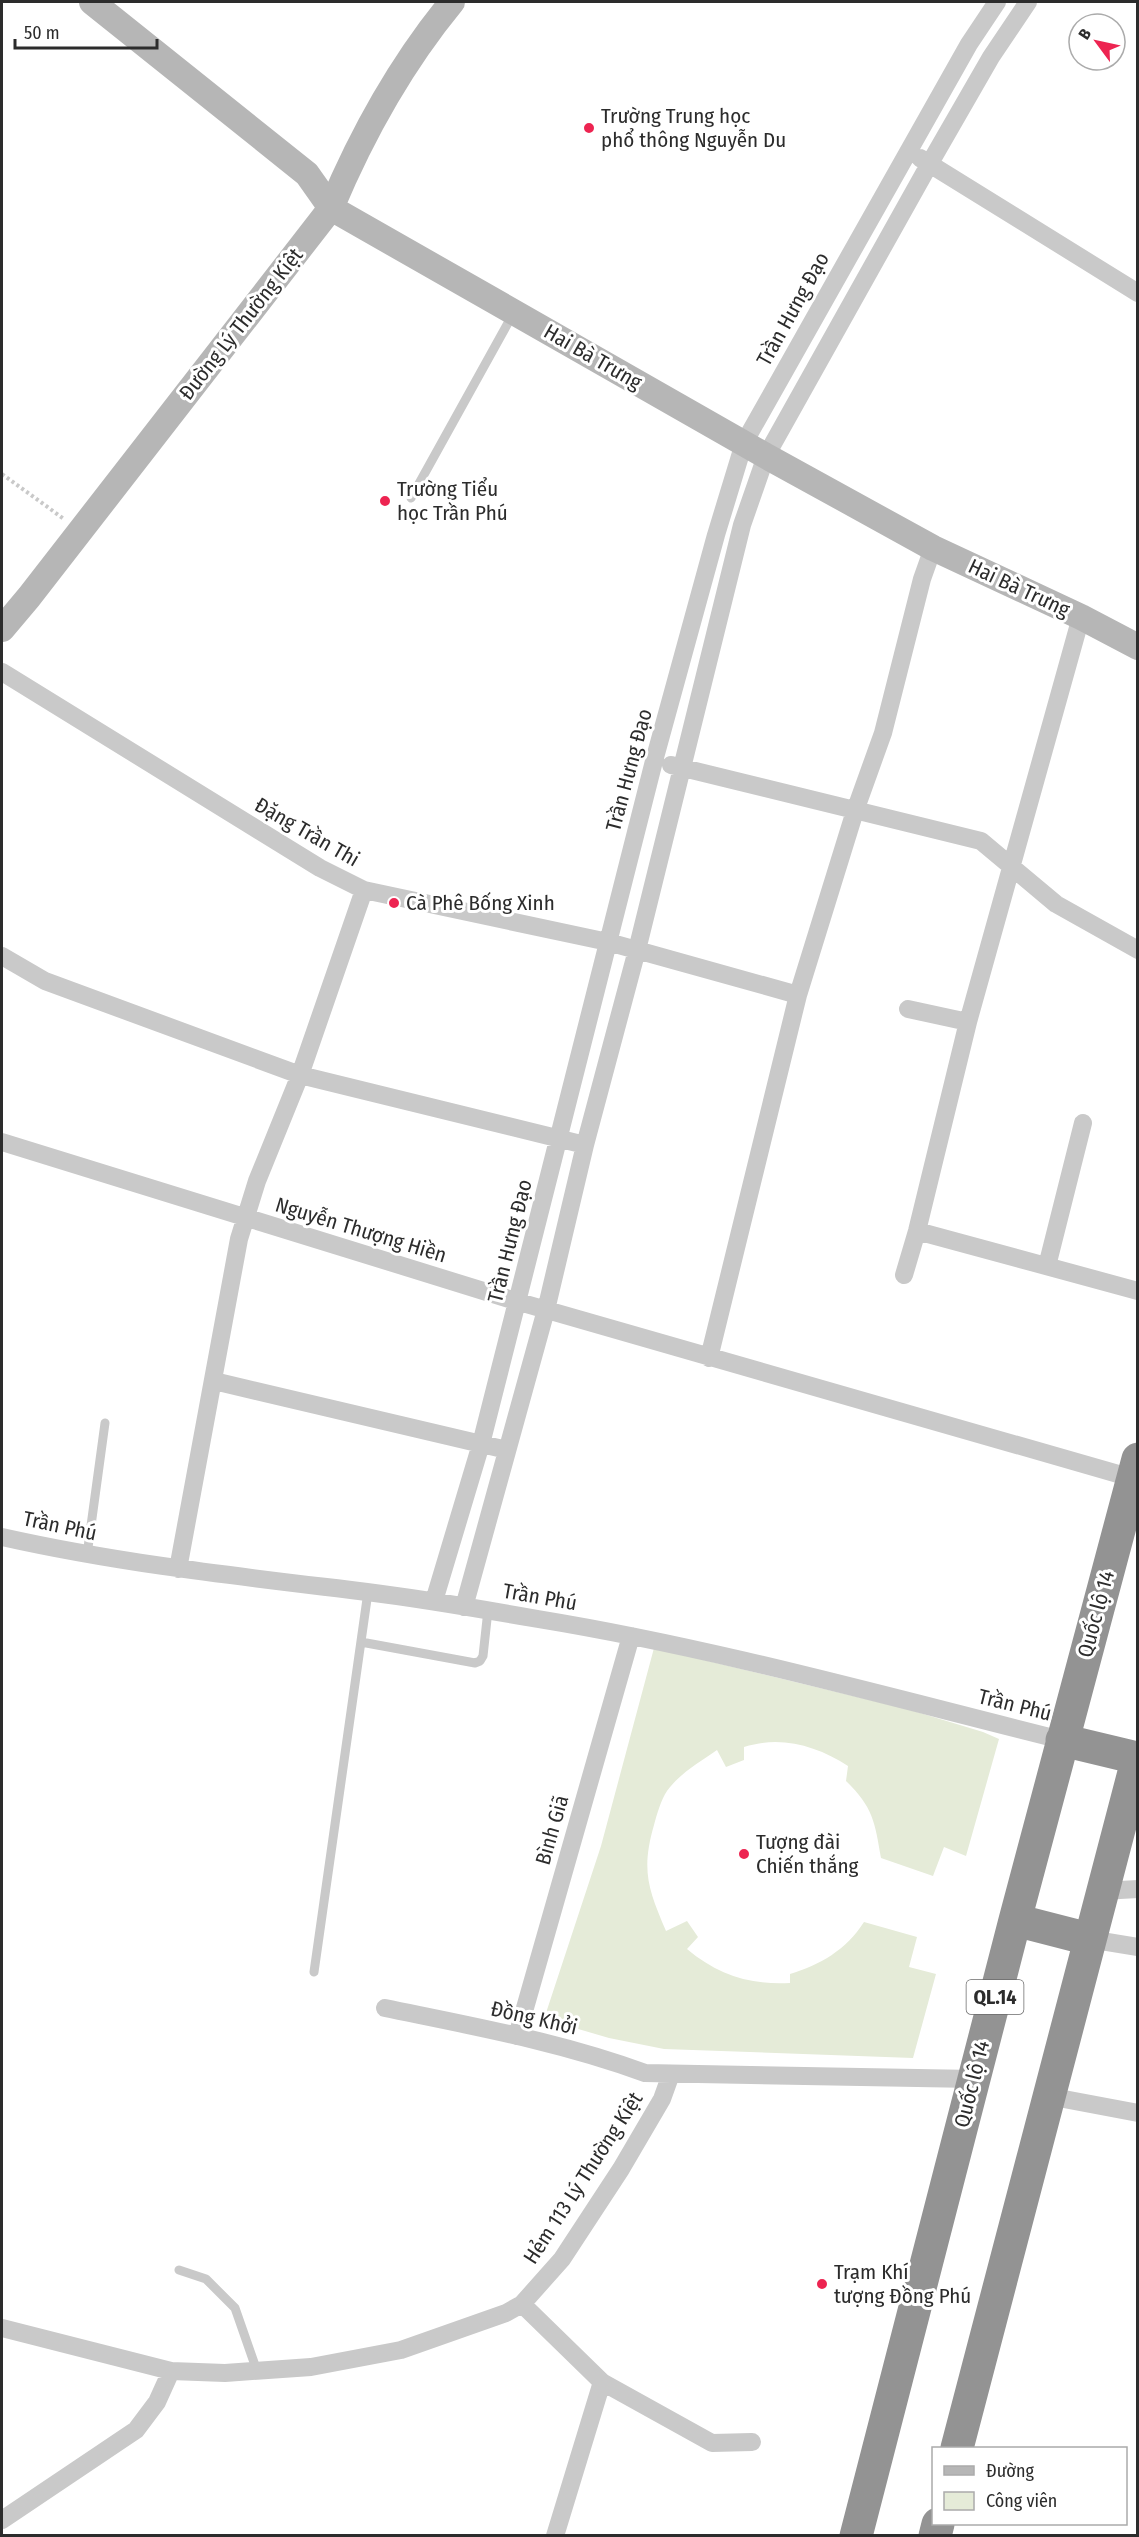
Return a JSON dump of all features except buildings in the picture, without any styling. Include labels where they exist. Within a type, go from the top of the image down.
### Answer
[{"type":"highway","name":"Quốc lộ 14","points":[[856,2535],[1062,1740],[1135,1469]]},
{"type":"highway","points":[[957,2447],[1089,1939],[1102,1892],[1131,1807],[1137,1757],[1062,1740]]},
{"type":"highway","points":[[1015,1920],[1089,1939]]},
{"type":"street","name":"Hai Bà Trưng","points":[[92,2],[307,174],[332,208],[933,548],[1081,617],[1137,647]]},
{"type":"street","name":"Đường Lý Thường Kiệt","points":[[2,629],[332,208],[353,155],[382,103],[433,25],[452,2]]},
{"type":"street","name":"Trần Hưng Đạo","points":[[434,1602],[481,1444],[519,1302],[557,1138],[654,761],[716,535],[755,449],[908,151],[969,44],[997,2]]},
{"type":"street","points":[[464,1606],[546,1310],[585,1145],[637,950],[742,525],[755,449],[930,163],[991,57],[1028,2]]},
{"type":"street","points":[[908,151],[1137,293]]},
{"type":"street","points":[[709,1358],[798,996],[855,811],[883,733],[922,579],[933,548]]},
{"type":"street","points":[[904,1275],[917,1231],[968,1022],[1081,617]]},
{"type":"street","name":"Đặng Trần Thi","points":[[2,672],[320,868],[364,890],[608,942],[798,996]]},
{"type":"street","points":[[654,761],[981,840],[1056,904],[1137,951]]},
{"type":"street","points":[[178,1569],[214,1381],[235,1253],[257,1181],[300,1075],[364,890]]},
{"type":"street","points":[[2,956],[45,981],[300,1075],[585,1145]]},
{"type":"street","points":[[908,1009],[968,1022]]},
{"type":"street","points":[[1047,1266],[1083,1123]]},
{"type":"street","name":"Nguyễn Thượng Hiền","points":[[2,1142],[519,1302],[709,1358],[1135,1469]]},
{"type":"street","points":[[917,1231],[1137,1291]]},
{"type":"street","points":[[214,1381],[507,1450]]},
{"type":"street","name":"Trần Phú","points":[[2,1537],[87,1555],[464,1606],[631,1636],[1062,1740]]},
{"type":"street","name":"Bình Giã","points":[[517,2036],[631,1636]]},
{"type":"street","points":[[1102,1892],[1137,1888]]},
{"type":"street","points":[[1089,1939],[1137,1947]]},
{"type":"street","name":"Đồng Khởi","points":[[384,2008],[517,2036],[600,2057],[645,2073],[974,2079]]},
{"type":"street","name":"Hẻm 113 Lý Thường Kiệt","points":[[2,2328],[171,2371],[225,2373],[311,2367],[400,2350],[506,2313],[522,2304],[562,2259],[615,2179],[662,2099],[671,2074]]},
{"type":"street","points":[[1048,2096],[1137,2113]]},
{"type":"street","points":[[522,2304],[602,2382],[712,2443],[753,2442]]},
{"type":"street","points":[[2,2520],[136,2430],[157,2402],[171,2371]]},
{"type":"street","points":[[555,2535],[602,2382]]},
{"type":"lane","points":[[411,498],[514,312]]},
{"type":"lane","points":[[87,1555],[105,1423]]},
{"type":"lane","points":[[314,1972],[368,1592]]},
{"type":"lane","points":[[361,1642],[475,1663],[483,1656],[488,1610]]},
{"type":"lane","points":[[179,2270],[206,2279],[235,2308],[257,2371]]},
{"type":"path","points":[[2,474],[80,531]]},
{"type":"green space","points":[[654,1648],[907,1709],[999,1739],[966,1856],[944,1847],[933,1876],[881,1858],[877,1834],[867,1807],[846,1781],[848,1766],[824,1753],[798,1744],[771,1742],[744,1747],[744,1760],[726,1767],[717,1750],[690,1768],[672,1785],[663,1799],[654,1825],[648,1855],[648,1879],[666,1931],[687,1921],[698,1937],[687,1949],[722,1972],[748,1980],[790,1983],[790,1974],[822,1961],[841,1948],[864,1922],[917,1937],[909,1967],[936,1974],[913,2058],[664,2049],[609,2038],[544,2019],[601,1846]]},
{"type":"place","name":"Trường Trung học phổ thông Nguyễn Du","points":[[589,128]]},
{"type":"place","name":"Trường Tiểu học Trần Phú","points":[[385,501]]},
{"type":"place","name":"Cà Phê Bống Xinh","points":[[394,903]]},
{"type":"place","name":"Tượng đài Chiến thắng","points":[[744,1854]]},
{"type":"place","name":"Trạm Khí tượng Đồng Phú","points":[[822,2284]]}]
